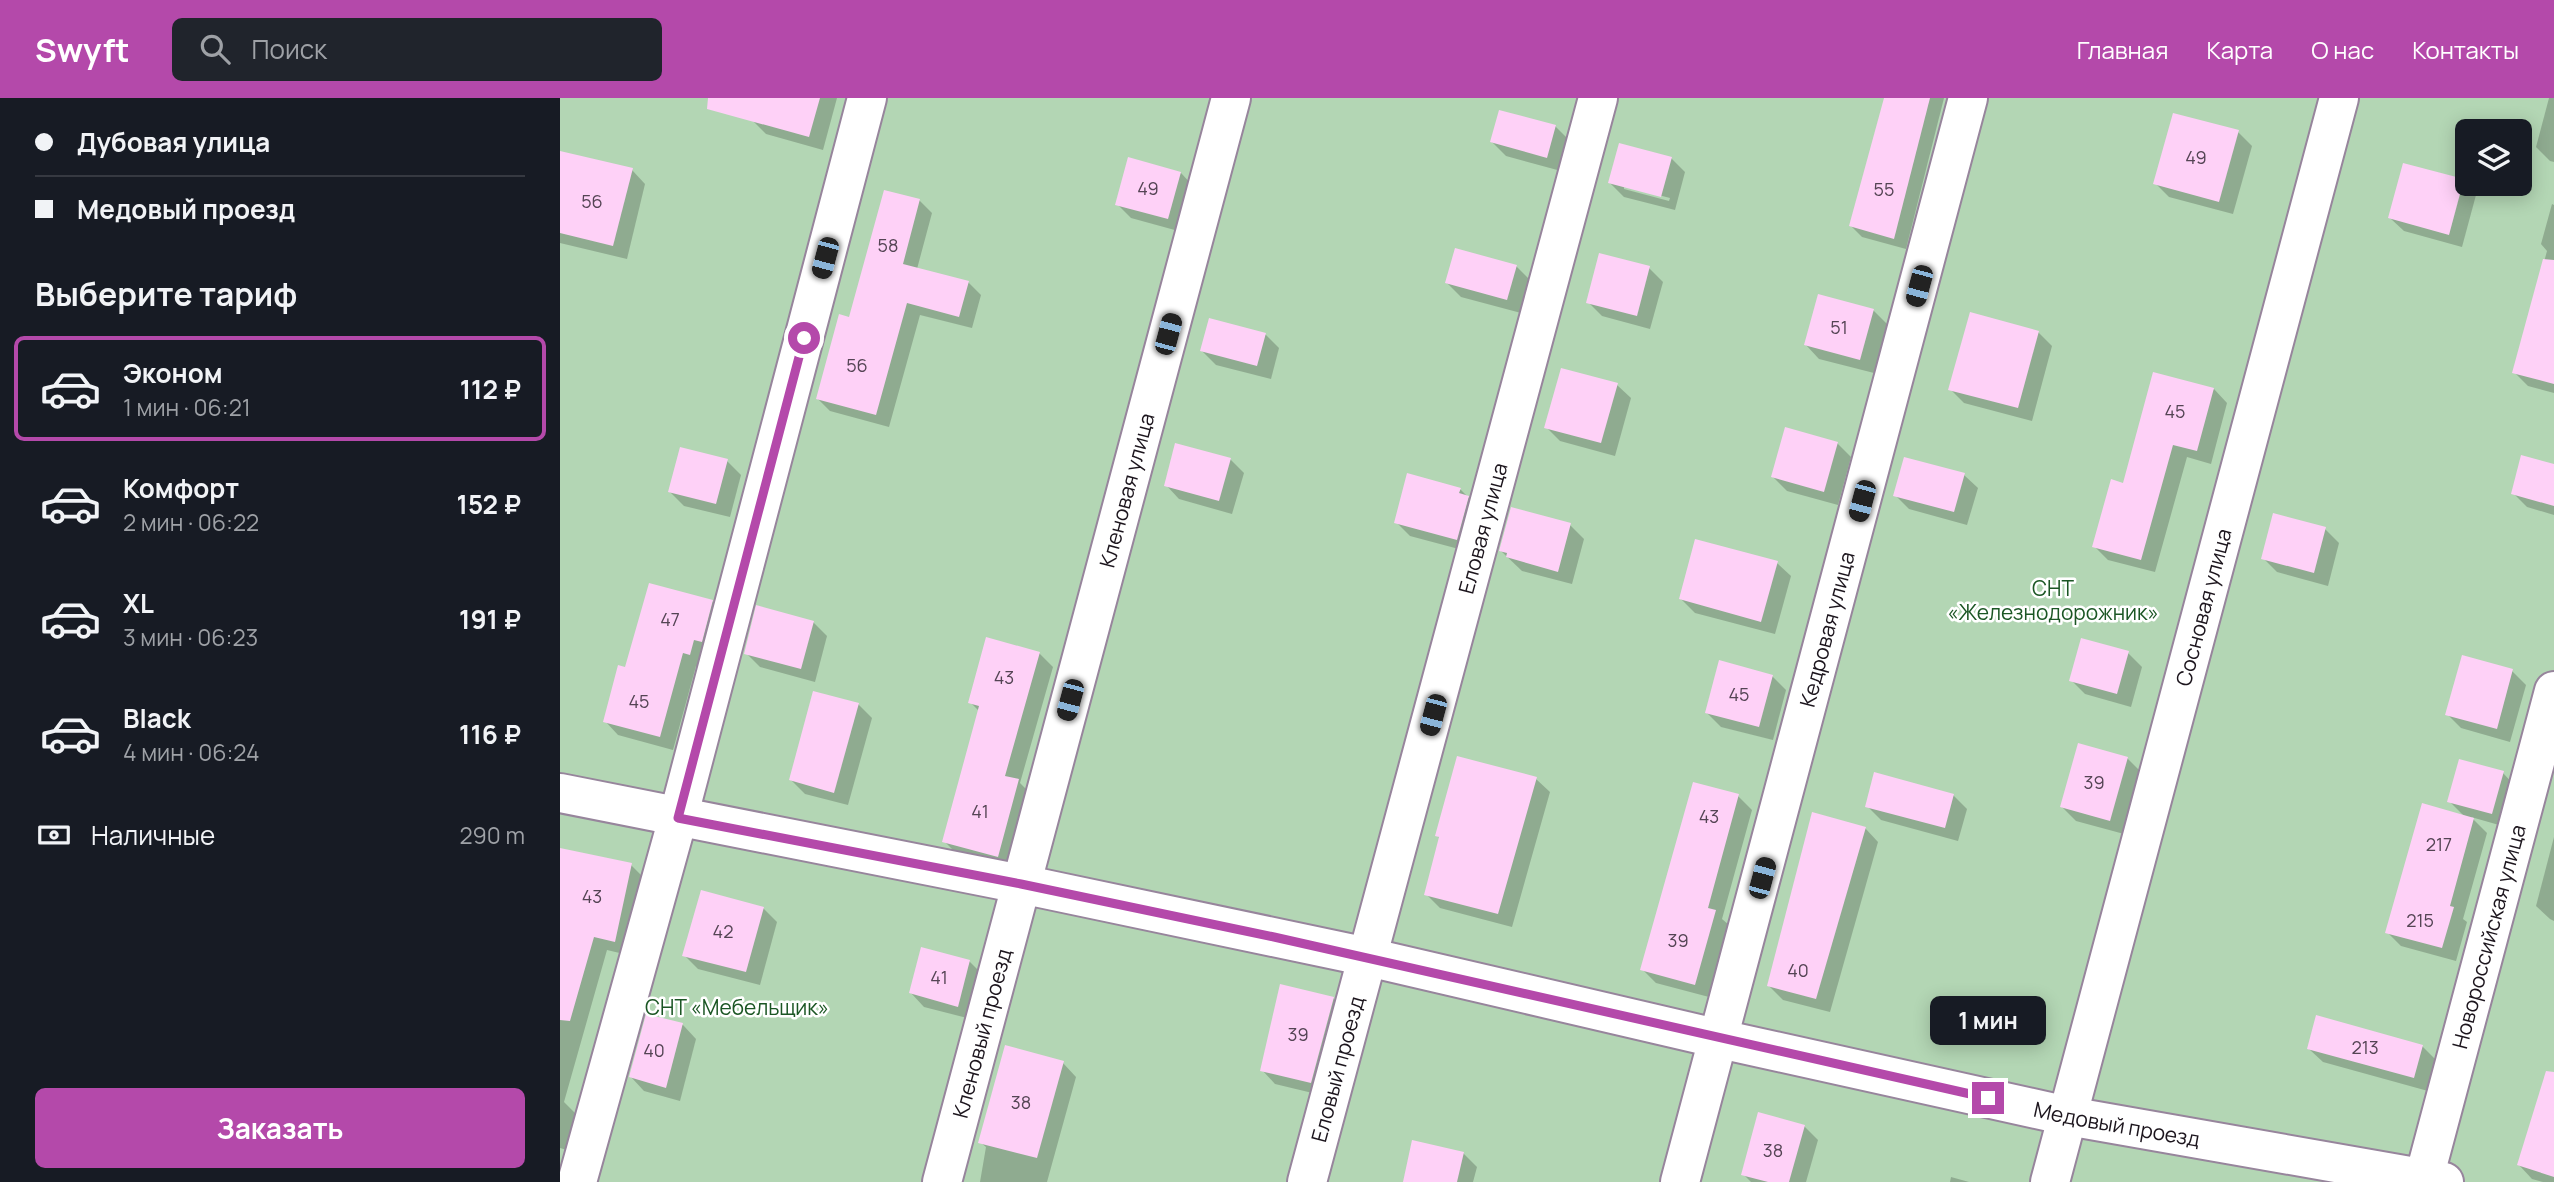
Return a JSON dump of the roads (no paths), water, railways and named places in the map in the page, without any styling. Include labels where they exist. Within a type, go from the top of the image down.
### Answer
[{"type":"street","points":[[577,1182],[678,818],[867,98]]},
{"type":"street","name":"Кленовая улица","points":[[1021,884],[1231,98]]},
{"type":"street","name":"Еловая улица","points":[[1368,957],[1598,98]]},
{"type":"street","name":"Кедровая улица","points":[[1681,1182],[1968,98]]},
{"type":"street","name":"Сосновая улица","points":[[2050,1182],[2339,98]]},
{"type":"street","name":"Новороссийская улица","points":[[2430,1181],[2554,691]]},
{"type":"street","name":"Медовый проезд","points":[[560,793],[1021,884],[1368,957],[2068,1116],[2430,1181]]},
{"type":"street","name":"Кленовый проезд","points":[[942,1182],[1021,884]]},
{"type":"street","name":"Еловый проезд","points":[[1307,1182],[1368,957]]},
{"type":"park label","name":"СНТ «Железнодорожник»","points":[[2053,600]]},
{"type":"park label","name":"СНТ «Мебельщик»","points":[[737,1007]]}]
